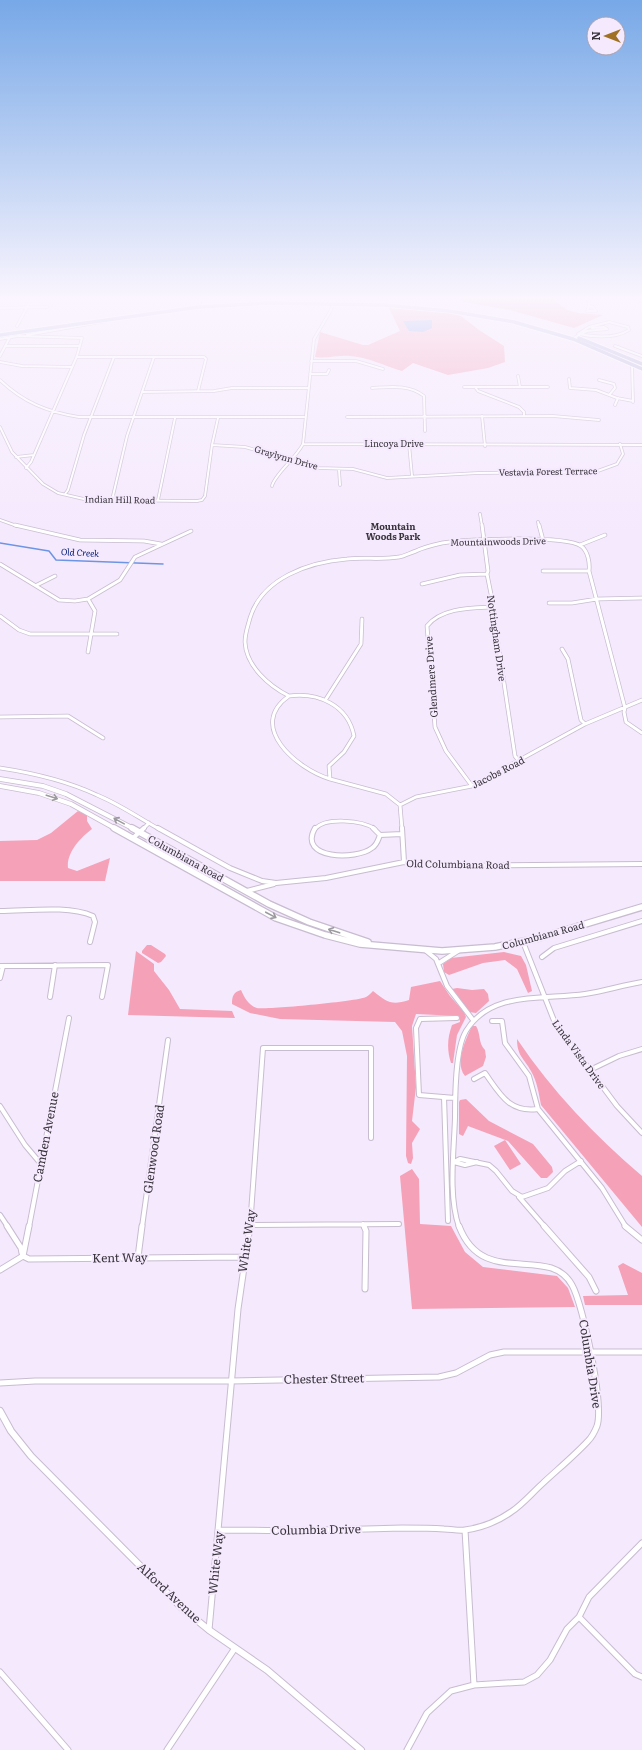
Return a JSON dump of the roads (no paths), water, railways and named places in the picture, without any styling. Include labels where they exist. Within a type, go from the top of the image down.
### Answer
[{"type":"main road","name":"Columbiana Road","points":[[0,779],[43,786],[76,798],[246,892],[306,921],[371,944]]},
{"type":"main road","name":"Columbiana Road","points":[[0,786],[38,793],[71,804],[276,918],[360,944],[425,950],[459,951],[494,947],[523,942],[642,907]]},
{"type":"main road","points":[[38,793],[43,786]]},
{"type":"street","points":[[26,468],[34,455],[67,378]]},
{"type":"street","points":[[65,494],[68,490],[84,435],[92,418],[107,378]]},
{"type":"street","points":[[112,500],[127,436],[147,378]]},
{"type":"street","points":[[198,391],[201,378]]},
{"type":"street","points":[[272,486],[273,480],[292,462],[303,444],[304,417],[309,378]]},
{"type":"street","points":[[518,378],[520,387]]},
{"type":"street","points":[[569,379],[570,388],[590,389],[633,401],[632,378]]},
{"type":"street","points":[[0,380],[26,402],[45,411],[57,414],[92,418],[304,417]]},
{"type":"street","points":[[599,380],[614,384],[615,388],[610,394]]},
{"type":"street","points":[[372,388],[404,387],[417,391],[424,396],[425,432]]},
{"type":"street","points":[[475,387],[478,392],[519,407],[524,412],[524,416]]},
{"type":"street","points":[[464,388],[548,387]]},
{"type":"street","points":[[142,392],[217,391],[232,388],[308,388]]},
{"type":"street","points":[[616,405],[618,398]]},
{"type":"street","points":[[482,416],[485,446]]},
{"type":"street","points":[[347,417],[553,416],[599,420]]},
{"type":"street","points":[[158,500],[175,418]]},
{"type":"street","points":[[212,445],[218,418]]},
{"type":"street","name":"Indian Hill Road","points":[[0,427],[6,442],[16,457],[26,468],[48,488],[80,500],[202,500],[205,496],[212,445]]},
{"type":"street","name":"Lincoya Drive","points":[[303,444],[485,446],[642,445]]},
{"type":"street","points":[[409,444],[412,476]]},
{"type":"street","name":"Vestavia Forest Terrace","points":[[456,474],[595,472],[617,464],[623,454],[620,444]]},
{"type":"street","name":"Graylynn Drive","points":[[212,445],[245,446],[291,460],[292,462],[318,468],[339,470],[353,469],[387,478],[456,474]]},
{"type":"street","points":[[16,457],[34,455]]},
{"type":"street","points":[[339,470],[340,485]]},
{"type":"street","name":"Nottingham Drive","points":[[480,514],[487,574],[493,604],[491,607],[493,610],[515,756],[519,761]]},
{"type":"street","points":[[0,520],[22,528],[80,540],[144,541],[160,544]]},
{"type":"street","points":[[538,522],[543,540]]},
{"type":"street","points":[[0,564],[59,600],[88,600],[120,580],[135,558],[160,544],[191,531]]},
{"type":"street","points":[[605,535],[580,545],[587,556],[589,571],[625,708],[624,712],[626,722],[642,733]]},
{"type":"street","name":"Mountainwoods Drive","points":[[289,696],[283,694],[257,671],[246,651],[244,640],[255,605],[268,589],[296,572],[319,563],[354,558],[401,557],[419,549],[443,543],[484,540],[543,540],[566,541],[580,545]]},
{"type":"street","points":[[543,570],[589,571]]},
{"type":"street","points":[[422,584],[460,575],[487,574]]},
{"type":"street","points":[[37,586],[55,576]]},
{"type":"street","points":[[549,603],[572,603],[597,599],[642,598]]},
{"type":"street","points":[[88,600],[95,611],[88,652]]},
{"type":"street","name":"Glendmere Drive","points":[[472,786],[443,748],[438,738],[435,727],[427,626],[433,618],[445,614],[476,608],[491,607]]},
{"type":"street","points":[[0,616],[25,633],[117,634]]},
{"type":"street","points":[[326,699],[362,644],[362,619]]},
{"type":"street","points":[[562,649],[568,659],[581,720],[585,724]]},
{"type":"street","points":[[330,779],[330,766],[348,747],[354,736],[350,720],[344,712],[326,699],[312,696],[289,696],[278,704],[273,712],[272,723],[276,737],[289,756],[297,763],[317,775],[330,779],[386,794],[400,805],[404,862]]},
{"type":"street","name":"Jacobs Road","points":[[400,805],[413,798],[472,786],[585,724],[642,700]]},
{"type":"street","points":[[0,717],[68,716],[103,738]]},
{"type":"street","name":"Old Columbiana Road","points":[[0,768],[27,772],[67,783],[112,801],[230,868],[262,881],[276,883]]},
{"type":"street","points":[[366,822],[375,827],[380,835],[377,843],[372,849],[364,853],[324,854],[316,849],[313,844],[313,831],[316,827],[324,823],[366,822]]},
{"type":"street","points":[[133,838],[149,823]]},
{"type":"street","points":[[380,835],[402,834]]},
{"type":"street","name":"Old Columbiana Road","points":[[246,892],[276,883],[326,878],[404,862],[446,866],[642,864]]},
{"type":"street","points":[[0,912],[73,911],[89,913],[95,920],[90,942]]},
{"type":"street","points":[[542,956],[554,948],[642,921]]},
{"type":"street","name":"Linda Vista Drive","points":[[523,942],[543,996],[555,1023],[617,1106],[642,1133]]},
{"type":"street","points":[[425,950],[436,959],[447,986],[473,1020],[483,1012],[499,1004],[543,996],[589,993],[642,982]]},
{"type":"street","points":[[438,963],[459,951]]},
{"type":"street","points":[[50,997],[55,965]]},
{"type":"street","points":[[0,978],[1,966],[108,965],[102,998]]},
{"type":"street","name":"Camden Avenue","points":[[23,1256],[69,1018]]},
{"type":"street","points":[[455,1098],[419,1095],[417,1024],[420,1019],[457,1018]]},
{"type":"street","name":"Columbia Drive","points":[[219,1530],[262,1531],[420,1528],[465,1530],[496,1520],[513,1511],[589,1440],[596,1430],[598,1421],[590,1352],[577,1296],[572,1284],[563,1275],[555,1270],[494,1261],[481,1256],[469,1246],[461,1232],[456,1211],[454,1162],[455,1098],[463,1038],[473,1020]]},
{"type":"street","points":[[492,1021],[502,1021],[505,1043],[529,1076],[538,1109],[602,1188],[626,1227],[642,1240]]},
{"type":"street","name":"Glenwood Road","points":[[138,1257],[168,1040]]},
{"type":"street","name":"White Way","points":[[209,1630],[219,1530],[230,1380],[244,1257],[250,1225],[263,1048],[371,1048],[371,1138]]},
{"type":"street","points":[[590,1070],[619,1056],[642,1049]]},
{"type":"street","points":[[474,1079],[485,1073],[508,1103],[527,1111],[538,1109]]},
{"type":"street","points":[[444,1097],[448,1221]]},
{"type":"street","points":[[0,1106],[16,1132],[37,1161],[41,1164]]},
{"type":"street","points":[[518,1196],[524,1196],[544,1190],[565,1171],[581,1161]]},
{"type":"street","points":[[454,1162],[460,1166],[469,1166],[477,1162],[493,1167],[589,1277],[596,1291]]},
{"type":"street","points":[[0,1215],[22,1248],[23,1256],[0,1270]]},
{"type":"street","points":[[363,1224],[366,1231],[365,1289]]},
{"type":"street","points":[[250,1225],[399,1224]]},
{"type":"street","name":"Kent Way","points":[[23,1256],[29,1259],[244,1257]]},
{"type":"street","name":"Chester Street","points":[[0,1383],[42,1381],[439,1377],[456,1373],[490,1355],[504,1352],[642,1352]]},
{"type":"street","name":"Alford Avenue","points":[[0,1411],[11,1431],[31,1456],[167,1594],[209,1630],[267,1670],[361,1750]]},
{"type":"street","points":[[465,1530],[474,1685]]},
{"type":"street","points":[[407,1750],[427,1713],[451,1691],[474,1685],[524,1682],[538,1676],[550,1660],[567,1629],[579,1617],[589,1597],[642,1542]]},
{"type":"street","points":[[579,1617],[635,1674],[642,1676]]},
{"type":"street","points":[[167,1750],[235,1648]]},
{"type":"street","points":[[0,1672],[68,1750]]},
{"type":"waterway","name":"Old Creek","points":[[0,543],[49,551],[56,560],[163,564]]},
{"type":"district","name":"Mountain Woods Park","points":[[393,532]]}]
